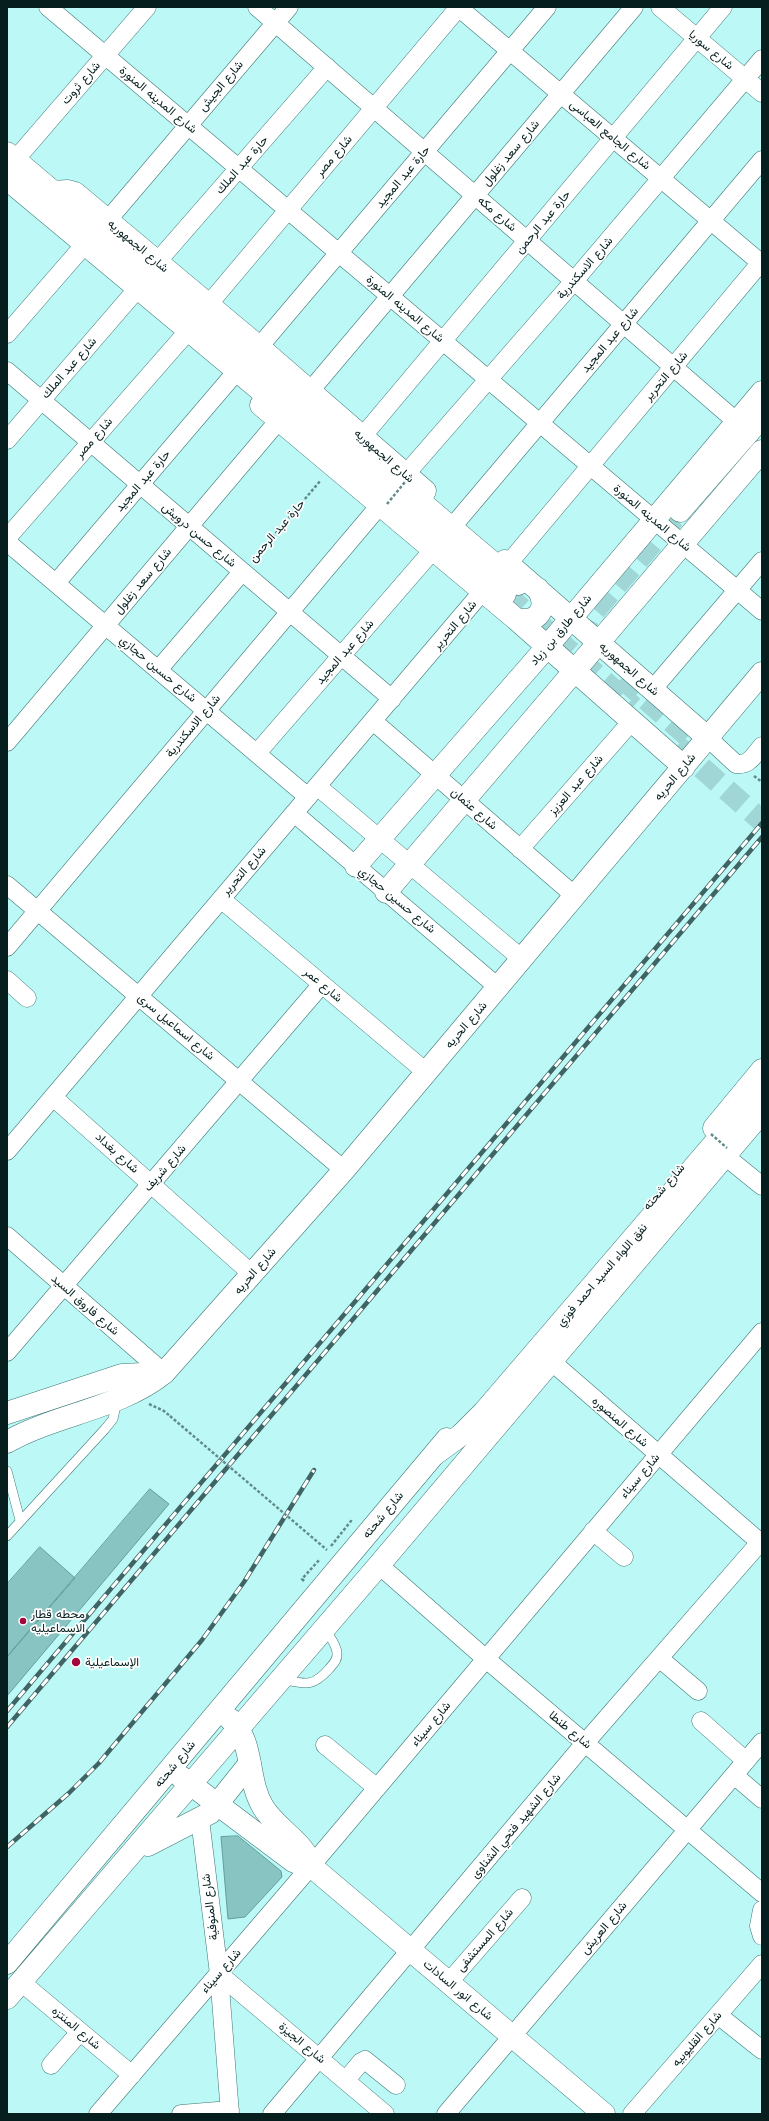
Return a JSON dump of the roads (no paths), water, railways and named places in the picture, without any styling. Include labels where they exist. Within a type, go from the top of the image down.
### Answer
[{"type":"main road","name":"شارع الجمهوريه","points":[[11,156],[48,200],[520,589],[571,618],[708,738]]},
{"type":"main road","name":"شارع الجمهوريه","points":[[7,179],[48,200]]},
{"type":"main road","name":"شارع الجمهوريه","points":[[48,200],[68,191],[75,193],[259,347],[362,436],[405,478],[458,520],[508,564],[520,589]]},
{"type":"main road","name":"شارع الجمهوريه","points":[[48,200],[52,227],[230,379],[334,466],[384,505],[433,550],[516,619],[546,648],[684,767]]},
{"type":"main road","name":"شارع طارق بن زياد","points":[[356,866],[546,648],[762,392]]},
{"type":"main road","points":[[680,511],[762,417]]},
{"type":"main road","points":[[386,892],[762,451]]},
{"type":"main road","points":[[516,619],[526,621],[536,617],[542,609],[543,598],[520,589]]},
{"type":"main road","name":"شارع الحريه","points":[[7,1442],[150,1384],[164,1373],[344,1170],[499,988],[762,673]]},
{"type":"main road","name":"شارع شحته","points":[[7,1963],[435,1454],[762,1070]]},
{"type":"main road","name":"نفق اللواء السيد احمد فوزي","points":[[435,1454],[461,1435],[484,1412],[762,1088]]},
{"type":"main road","points":[[14,1990],[191,1786],[238,1728],[552,1362],[726,1152],[762,1112]]},
{"type":"main road","points":[[7,1413],[122,1375],[164,1373]]},
{"type":"main road","name":"شارع انور السادات","points":[[219,1711],[238,1728],[246,1745],[253,1787],[263,1808],[277,1826],[306,1853],[311,1866],[604,2114]]},
{"type":"main road","points":[[133,1853],[173,1830],[200,1819],[217,1805],[250,1763]]},
{"type":"main road","name":"شارع انور السادات","points":[[174,1766],[181,1777],[191,1786],[293,1861],[302,1865],[311,1866]]},
{"type":"street","name":"شارع المدينه المنورة","points":[[48,7],[762,611]]},
{"type":"street","name":"شارع ثروت","points":[[11,156],[105,55],[147,7]]},
{"type":"street","name":"شارع مكه","points":[[257,7],[737,422]]},
{"type":"street","name":"شارع الجيش","points":[[107,221],[289,7]]},
{"type":"street","name":"شارع الجامع العباسى","points":[[458,7],[762,263]]},
{"type":"street","name":"شارع مصر","points":[[208,305],[458,7]]},
{"type":"street","name":"حارة عبد المجيد","points":[[259,347],[547,7]]},
{"type":"street","name":"شارع سعد زغلول","points":[[310,391],[634,7]]},
{"type":"street","name":"شارع سوريا","points":[[660,7],[762,93]]},
{"type":"street","name":"حارة عبد الرحمن","points":[[362,436],[724,7]]},
{"type":"street","name":"شارع الاسكندرية","points":[[405,478],[762,59]]},
{"type":"street","name":"حارة عبد الملك","points":[[157,262],[327,67]]},
{"type":"street","name":"شارع عبد المجيد","points":[[458,520],[762,160]]},
{"type":"street","points":[[7,334],[79,251]]},
{"type":"street","name":"شارع التحرير","points":[[508,564],[762,263]]},
{"type":"street","name":"شارع عبد الملك","points":[[7,440],[132,295]]},
{"type":"street","name":"شارع مصر","points":[[7,538],[182,338]]},
{"type":"street","name":"شارع حسن درويش","points":[[7,371],[392,699]]},
{"type":"street","name":"حارة عبد المجيد","points":[[56,583],[230,379]]},
{"type":"street","name":"شارع سعد زغلول","points":[[7,742],[279,420]]},
{"type":"street","name":"شارع الاسكندرية","points":[[7,946],[290,612],[384,505]]},
{"type":"street","name":"شارع حسين حجازي","points":[[7,542],[257,753],[379,838],[522,959]]},
{"type":"street","name":"شارع عبد المجيد","points":[[257,753],[433,550]]},
{"type":"street","points":[[652,690],[762,562]]},
{"type":"street","name":"حارة عبد الرحمن","points":[[158,670],[242,572]]},
{"type":"street","name":"شارع التحرير","points":[[7,1151],[482,592]]},
{"type":"street","name":"شارع عثمان","points":[[373,721],[575,896]]},
{"type":"street","name":"شارع عبد العزيز","points":[[520,849],[632,721]]},
{"type":"street","points":[[708,738],[736,764],[749,762],[762,746]]},
{"type":"street","name":"شارع حسين حجازي","points":[[294,813],[499,988]]},
{"type":"street","name":"شارع اسماعيل سرى","points":[[7,885],[344,1170]]},
{"type":"street","name":"شارع عمر","points":[[221,898],[426,1072]]},
{"type":"street","points":[[7,980],[27,998]]},
{"type":"street","name":"شارع شريف","points":[[7,1352],[322,984]]},
{"type":"street","name":"شارع بغداد","points":[[53,1097],[252,1274]]},
{"type":"street","points":[[726,1152],[762,1186]]},
{"type":"street","name":"شارع فاروق السيد","points":[[7,1236],[164,1373]]},
{"type":"street","name":"شارع سيناء","points":[[98,2114],[311,1866],[762,1332]]},
{"type":"street","name":"شارع المنصوره","points":[[552,1362],[658,1455],[761,1542]]},
{"type":"street","points":[[594,1531],[624,1557]]},
{"type":"street","name":"شارع الشهيد فتحي الشناوى","points":[[272,2114],[585,1743],[761,1542]]},
{"type":"street","name":"شارع طنطا","points":[[379,1565],[486,1659],[762,1893]]},
{"type":"street","points":[[659,1658],[698,1691]]},
{"type":"street","points":[[701,1721],[746,1761]]},
{"type":"street","name":"شارع العريش","points":[[446,2114],[762,1742]]},
{"type":"street","points":[[325,1745],[377,1788]]},
{"type":"street","points":[[734,1775],[762,1799]]},
{"type":"street","name":"شارع المنوفية","points":[[200,1819],[218,1974],[230,2112]]},
{"type":"street","name":"شارع المستشفى","points":[[449,1982],[522,1898]]},
{"type":"street","points":[[762,1910],[759,1926],[762,1936]]},
{"type":"street","name":"شارع القليوبيه","points":[[632,2114],[762,1964]]},
{"type":"street","name":"شارع الجيزة","points":[[218,1974],[385,2114]]},
{"type":"street","name":"شارع المنتزه","points":[[14,1990],[80,2032],[132,2075]]},
{"type":"street","points":[[718,2015],[762,2050]]},
{"type":"street","points":[[51,2065],[80,2032]]},
{"type":"street","points":[[346,2080],[361,2062],[365,2060],[396,2085]]},
{"type":"street","points":[[181,2114],[230,2112]]},
{"type":"lane","points":[[7,1536],[20,1520],[105,1429],[113,1419],[118,1398]]},
{"type":"lane","points":[[7,1471],[20,1520]]},
{"type":"lane","points":[[281,1679],[308,1684],[321,1679],[336,1660],[337,1655],[325,1628]]},
{"type":"tunnel","points":[[578,638],[590,616],[680,511]]},
{"type":"tunnel","points":[[505,594],[633,707]]},
{"type":"tunnel","points":[[622,678],[707,753]]},
{"type":"tunnel","points":[[677,746],[762,821]]},
{"type":"railway","points":[[7,1711],[762,823]]},
{"type":"railway","points":[[7,1727],[762,837]]},
{"type":"railway","points":[[7,1847],[69,1793],[99,1763],[202,1640],[244,1582],[314,1470]]},
{"type":"place","name":"محطه قطار الاسماعيليه","points":[[23,1621]]},
{"type":"place","name":"الإسماعيلية","points":[[76,1662]]}]
